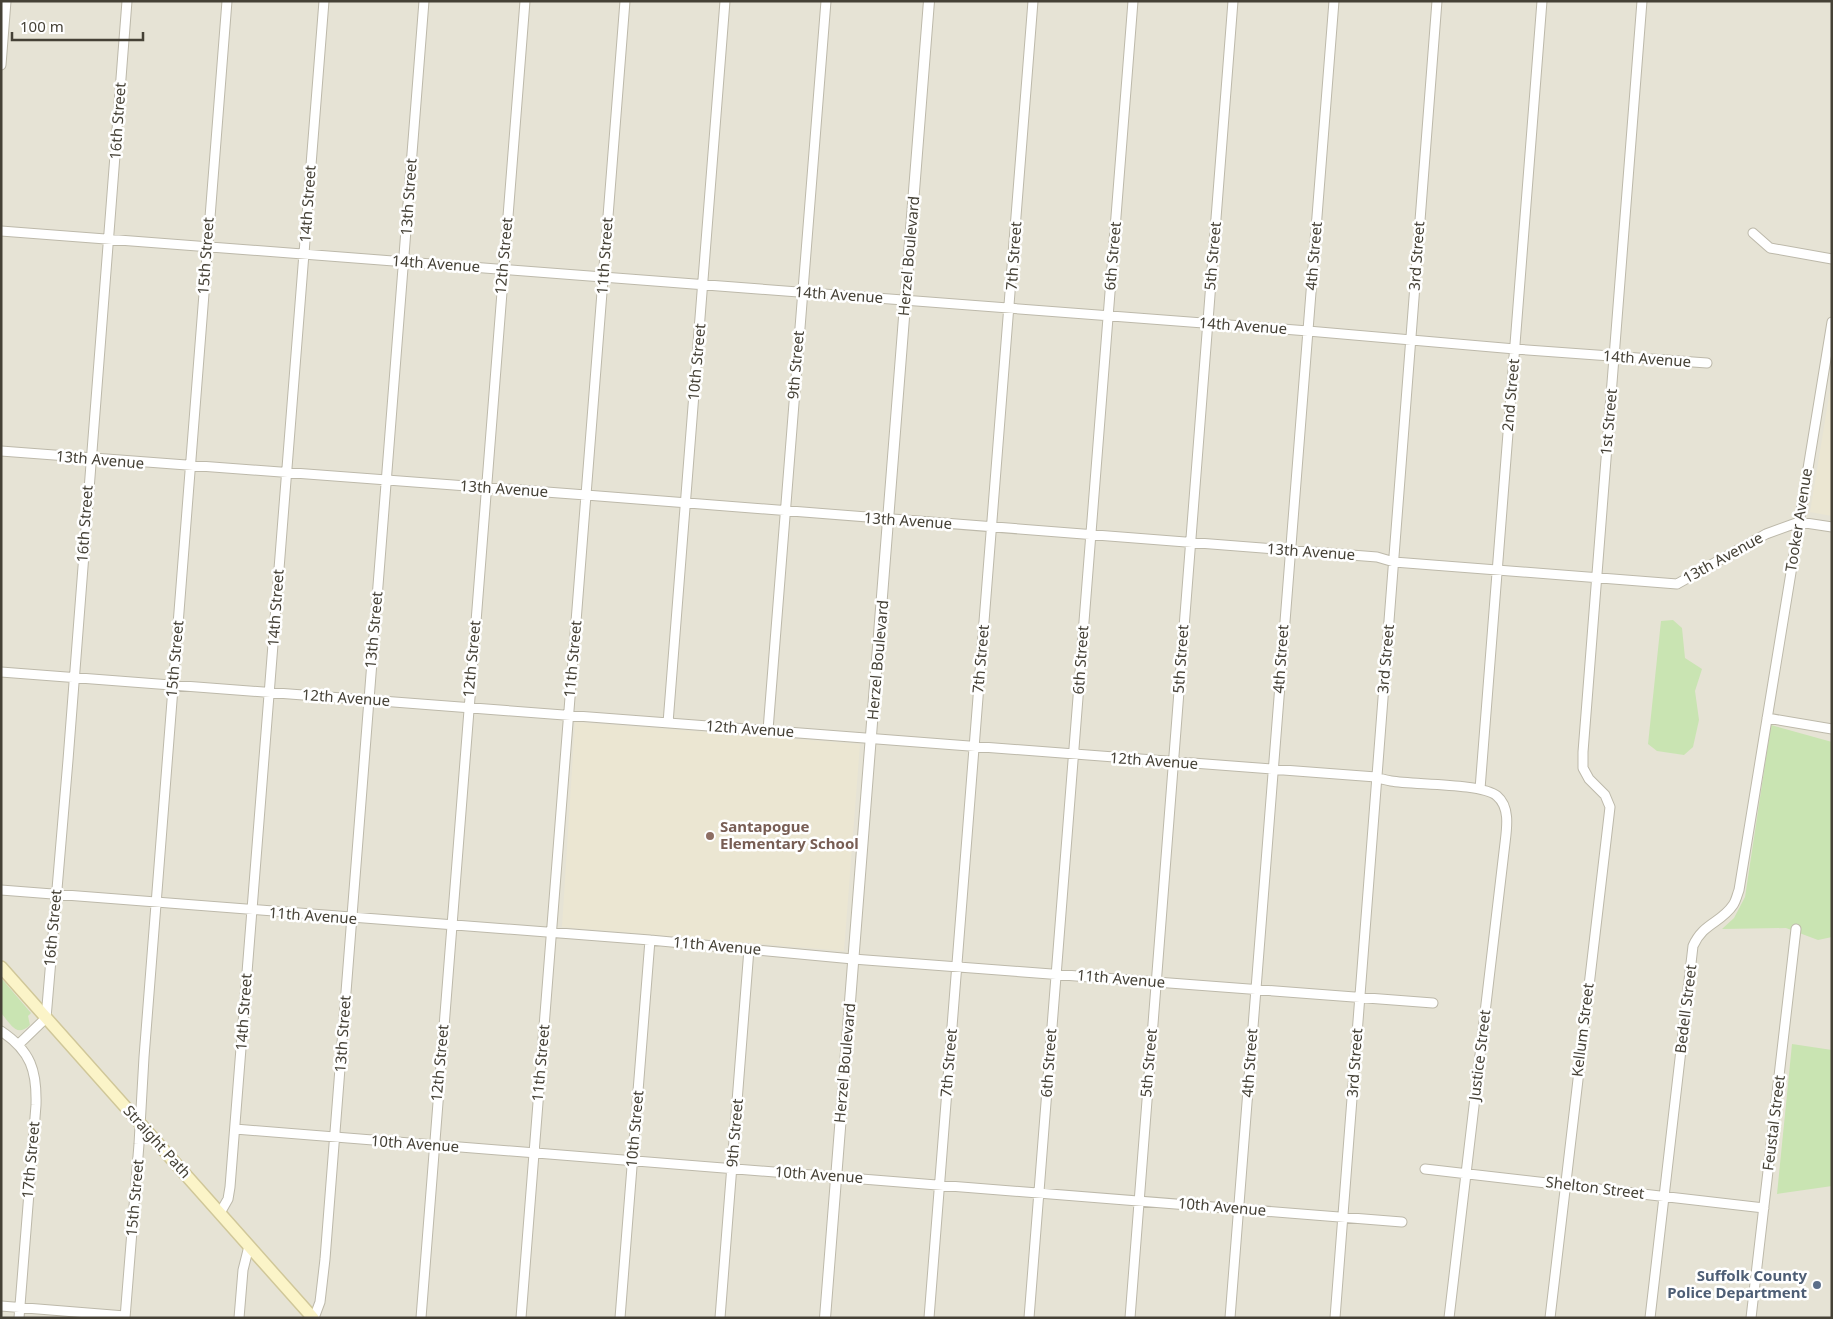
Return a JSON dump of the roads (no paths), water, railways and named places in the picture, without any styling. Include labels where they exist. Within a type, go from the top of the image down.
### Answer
[{"type":"main road","name":"Straight Path","points":[[1,967],[313,1318]]},
{"type":"street","points":[[1,65],[6,1]]},
{"type":"street","name":"16th Street","points":[[46,1018],[127,1]]},
{"type":"street","name":"15th Street","points":[[125,1317],[227,1]]},
{"type":"street","name":"14th Street","points":[[220,1213],[230,1190],[324,1]]},
{"type":"street","name":"13th Street","points":[[313,1318],[322,1296],[424,1]]},
{"type":"street","name":"12th Street","points":[[421,1318],[502,268],[525,1]]},
{"type":"street","name":"11th Street","points":[[521,1318],[625,1]]},
{"type":"street","name":"10th Street","points":[[668,723],[725,1]]},
{"type":"street","name":"9th Street","points":[[768,730],[826,1]]},
{"type":"street","name":"Herzel Boulevard","points":[[825,1318],[929,1]]},
{"type":"street","name":"7th Street","points":[[929,1318],[1033,1]]},
{"type":"street","name":"6th Street","points":[[1029,1318],[1133,1]]},
{"type":"street","name":"5th Street","points":[[1130,1318],[1233,1]]},
{"type":"street","name":"4th Street","points":[[1230,1318],[1334,1]]},
{"type":"street","name":"3rd Street","points":[[1335,1318],[1437,1]]},
{"type":"street","name":"2nd Street","points":[[1480,789],[1542,1]]},
{"type":"street","name":"1st Street","points":[[1583,752],[1642,1]]},
{"type":"street","name":"14th Avenue","points":[[1,231],[304,255],[502,268],[1707,364]]},
{"type":"street","points":[[1753,233],[1770,248],[1832,259]]},
{"type":"street","name":"Tooker Avenue","points":[[1767,718],[1832,322]]},
{"type":"street","name":"13th Avenue","points":[[1,452],[1290,550],[1377,557],[1394,562],[1677,584],[1766,534],[1799,522]]},
{"type":"street","points":[[1799,522],[1832,527]]},
{"type":"street","name":"12th Avenue","points":[[1,672],[1376,777],[1391,781],[1480,789],[1496,795]]},
{"type":"street","points":[[1767,718],[1832,729]]},
{"type":"street","name":"Bedell Street","points":[[1650,1318],[1693,946],[1698,935],[1733,905],[1739,890],[1767,718]]},
{"type":"street","name":"Kellum Street","points":[[1550,1318],[1610,807],[1605,794],[1589,779],[1582,768],[1583,752]]},
{"type":"street","name":"Justice Street","points":[[1449,1318],[1507,830],[1505,808],[1496,795]]},
{"type":"street","name":"11th Avenue","points":[[1,890],[56,896],[650,940],[853,959],[1433,1003]]},
{"type":"street","name":"Feustal Street","points":[[1751,1318],[1796,929]]},
{"type":"street","name":"10th Street","points":[[620,1318],[650,940]]},
{"type":"street","name":"9th Street","points":[[720,1318],[749,949]]},
{"type":"street","points":[[1,1031],[19,1044],[46,1018]]},
{"type":"street","name":"17th Street","points":[[19,1044],[28,1056],[33,1069],[36,1095],[19,1318]]},
{"type":"street","name":"10th Avenue","points":[[235,1129],[1402,1222]]},
{"type":"street","name":"Shelton Street","points":[[1425,1169],[1764,1208]]},
{"type":"street","points":[[239,1318],[243,1270],[249,1246]]},
{"type":"street","points":[[1,1306],[125,1317]]},
{"type":"place","name":"Santapogue Elementary School","points":[[710,836]]},
{"type":"place","name":"Suffolk County Police Department","points":[[1817,1285]]}]
